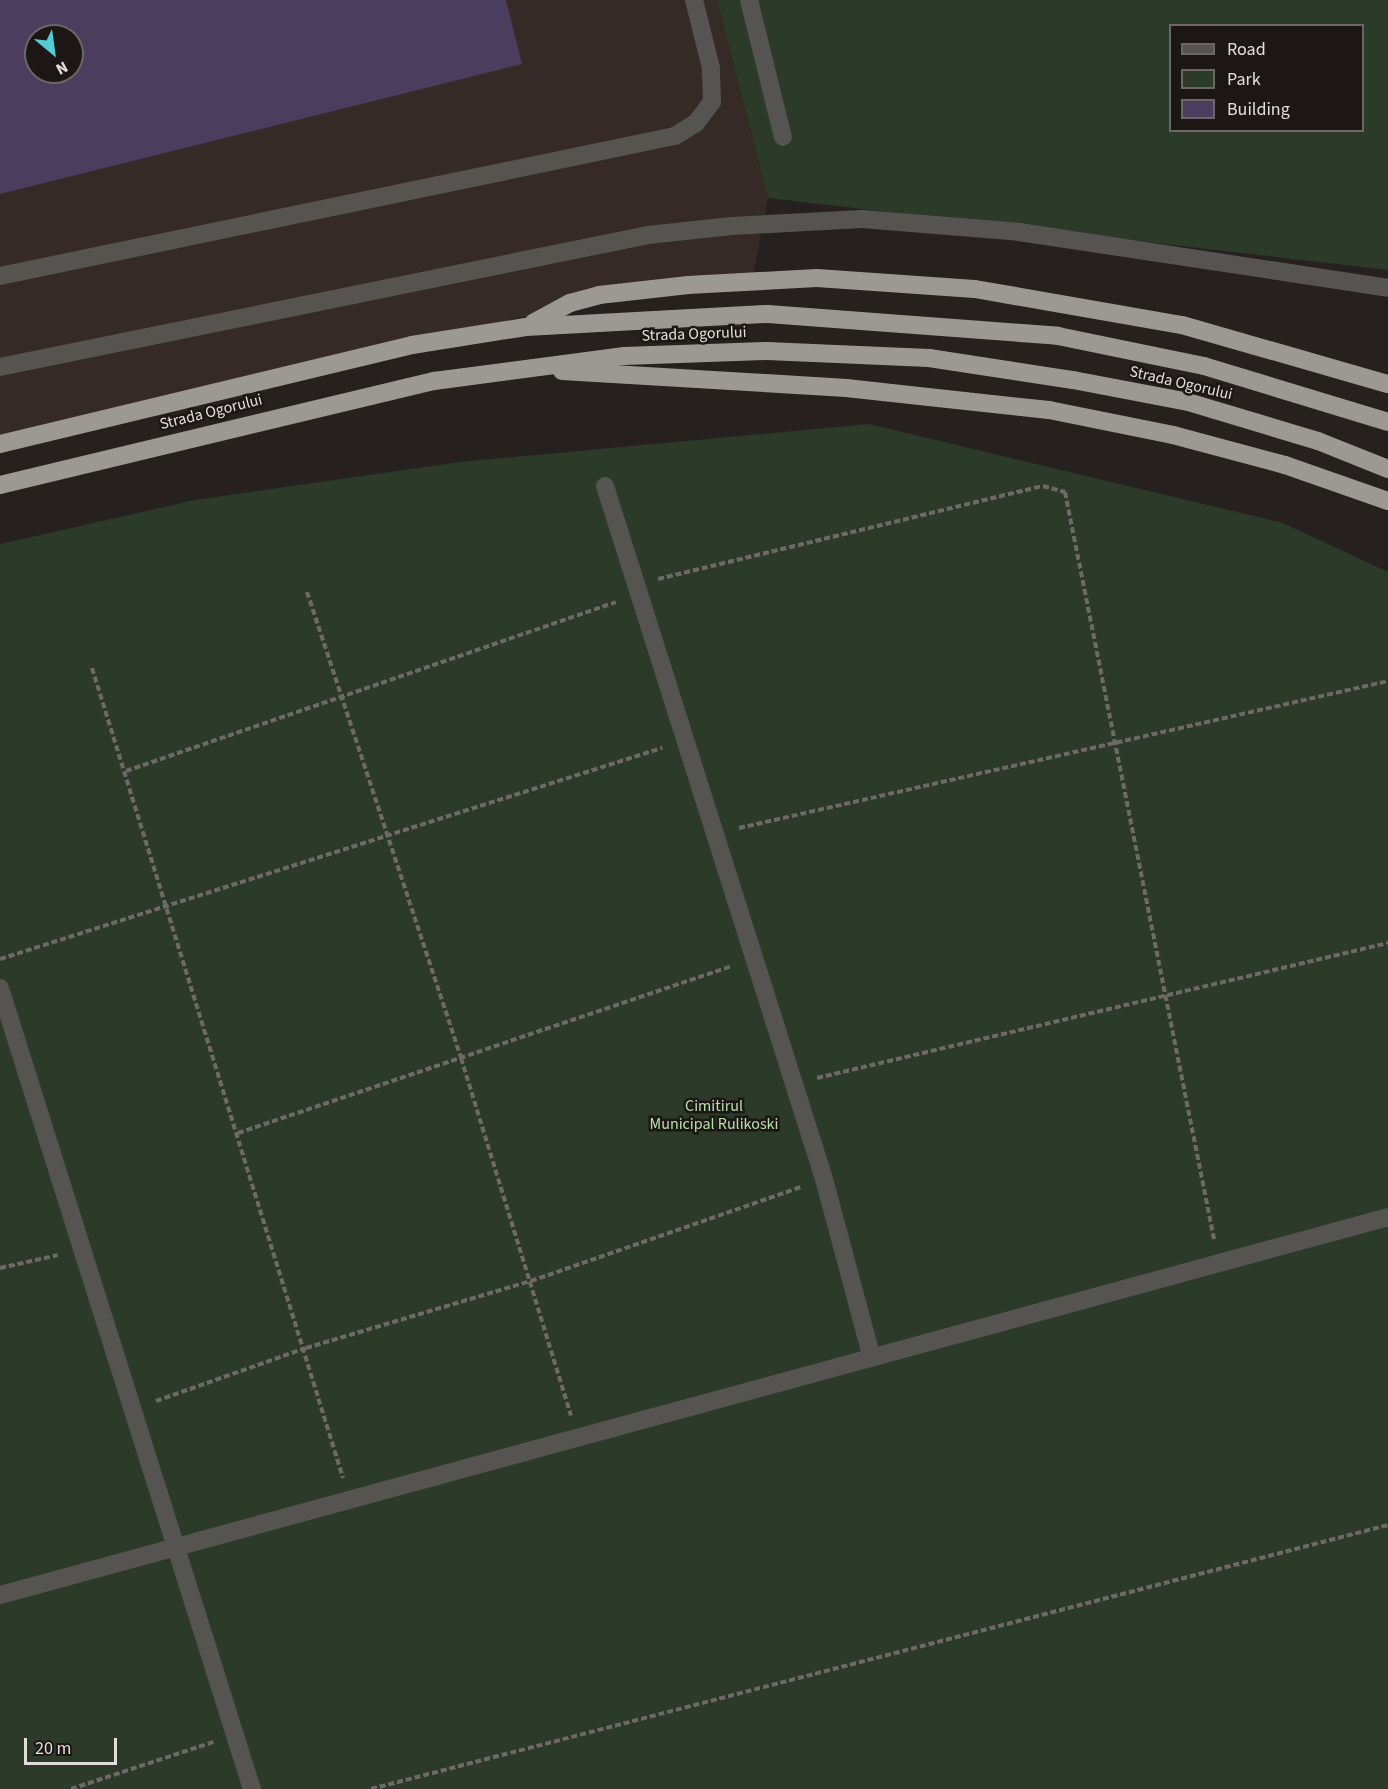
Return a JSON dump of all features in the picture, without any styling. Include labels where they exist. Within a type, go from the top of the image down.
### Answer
[{"type":"highway","points":[[526,327],[570,303],[599,295],[817,278],[975,289],[1083,305],[1182,325],[1388,384]]},
{"type":"highway","name":"Strada Ogorului","points":[[0,444],[390,350],[526,327],[768,314],[1058,336],[1204,366],[1388,422]]},
{"type":"highway","name":"Strada Ogorului","points":[[0,485],[412,386],[624,356],[767,351],[930,358],[1188,402],[1318,441],[1388,469]]},
{"type":"highway","points":[[534,368],[609,376],[846,388],[1049,410],[1206,444],[1388,501]]},
{"type":"street","points":[[0,276],[675,136],[696,123],[712,102],[711,68],[694,0]]},
{"type":"street","points":[[749,0],[783,137]]},
{"type":"street","points":[[0,367],[648,235],[732,226],[862,219],[984,229],[1388,288]]},
{"type":"street","points":[[605,486],[824,1179],[872,1355]]},
{"type":"street","points":[[0,988],[252,1789]]},
{"type":"street","points":[[0,1595],[177,1551],[577,1436],[1218,1260],[1388,1217]]},
{"type":"path","points":[[126,771],[342,699],[638,589],[1043,486],[1065,492],[1117,743],[1218,1260]]},
{"type":"path","points":[[306,592],[461,1058],[577,1436]]},
{"type":"path","points":[[92,668],[306,1348],[350,1500]]},
{"type":"path","points":[[715,833],[1388,681]]},
{"type":"path","points":[[0,959],[685,741]]},
{"type":"path","points":[[794,1084],[1388,943]]},
{"type":"path","points":[[238,1133],[754,958]]},
{"type":"path","points":[[133,1409],[306,1348],[531,1281],[824,1179]]},
{"type":"path","points":[[0,1268],[82,1249]]},
{"type":"path","points":[[371,1789],[1388,1525]]},
{"type":"path","points":[[71,1789],[235,1735]]},
{"type":"shaded area","points":[[0,0],[717,0],[768,198],[753,277],[595,300],[0,439]]},
{"type":"green space","points":[[717,0],[1388,0],[1388,270],[768,198]]},
{"type":"green space","name":"Cimitirul Municipal Rulikoski","points":[[869,424],[1283,523],[1388,572],[1388,1789],[0,1789],[0,544],[195,500],[460,462]]},
{"type":"building","points":[[0,0],[506,0],[522,64],[0,194]]}]
